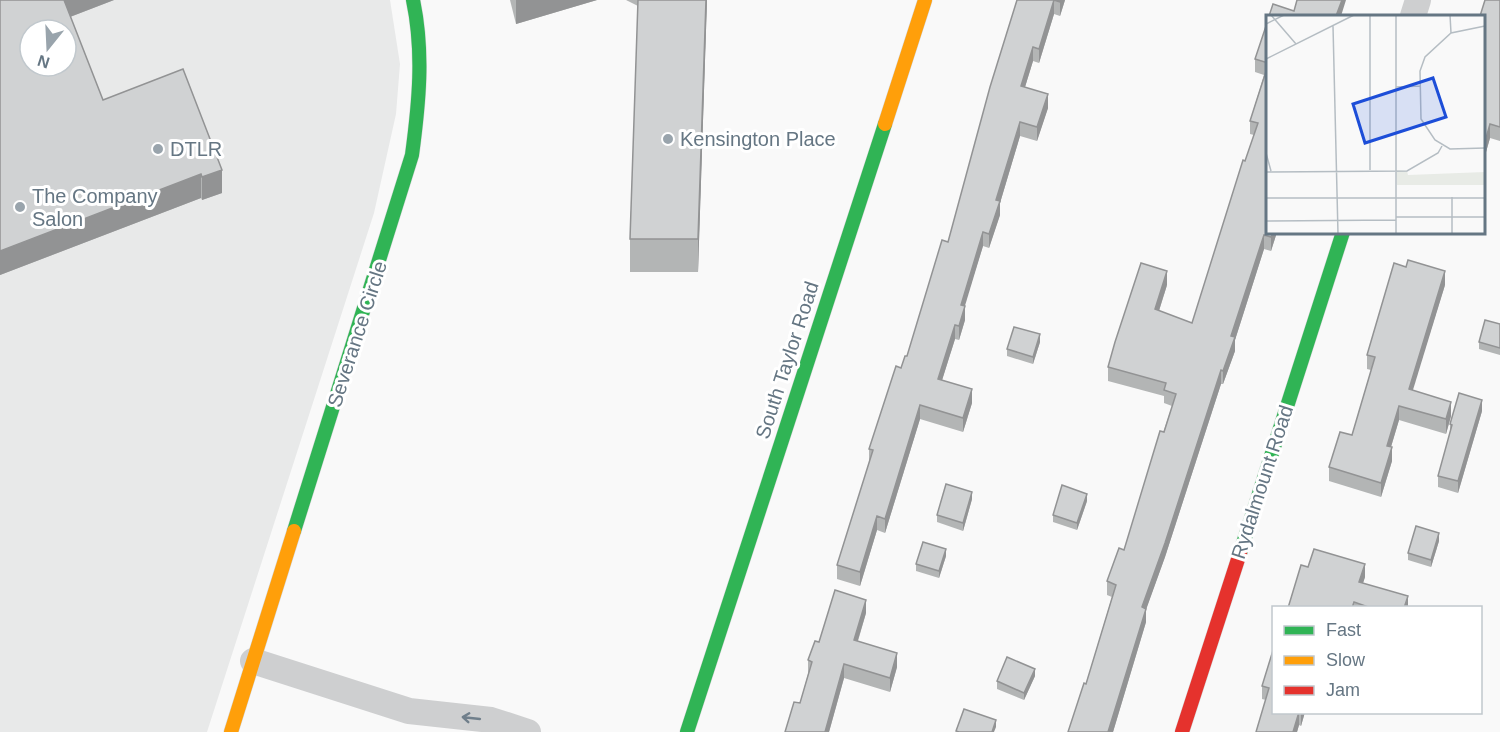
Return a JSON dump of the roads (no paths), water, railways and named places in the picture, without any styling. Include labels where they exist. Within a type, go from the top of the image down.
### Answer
[{"type":"street","name":"Severance Circle","points":[[231,732],[412,155],[419,105],[420,61],[413,0]]},
{"type":"street","name":"South Taylor Road","points":[[687,732],[924,0]]},
{"type":"street","points":[[1413,15],[1418,0]]},
{"type":"street","name":"Rydalmount Road","points":[[1182,732],[1342,234]]},
{"type":"street","points":[[253,661],[409,711],[491,720],[528,732]]},
{"type":"street","points":[[409,711],[440,732]]},
{"type":"place","name":"Kensington Place","points":[[668,139]]},
{"type":"place","name":"DTLR","points":[[158,149]]},
{"type":"place","name":"The Company Salon","points":[[20,207]]}]
